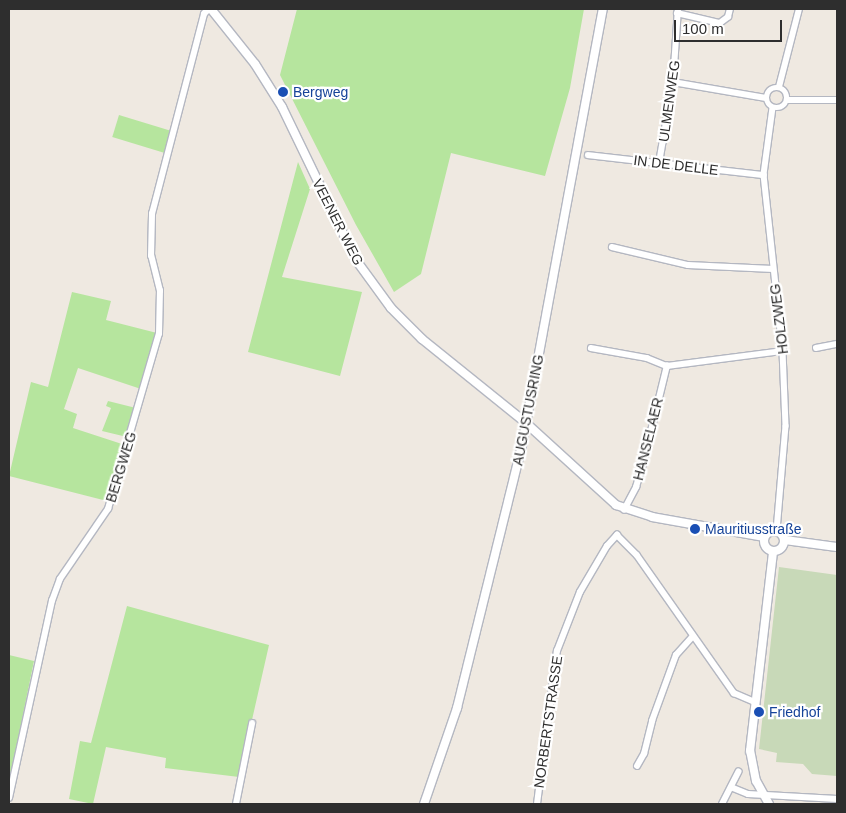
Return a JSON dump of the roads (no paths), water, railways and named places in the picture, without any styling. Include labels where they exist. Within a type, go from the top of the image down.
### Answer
[{"type":"main road","name":"VEENER WEG","points":[[210,9],[255,64],[282,107],[339,230],[373,286],[422,339],[526,424],[602,495],[624,510]]},
{"type":"main road","name":"AUGUSTUSRING","points":[[424,804],[457,708],[526,424],[604,9]]},
{"type":"main road","points":[[624,510],[764,538]]},
{"type":"main road","points":[[764,538],[772,530],[777,530],[784,540],[783,546],[773,551]]},
{"type":"main road","points":[[764,538],[765,547],[773,551]]},
{"type":"main road","points":[[784,540],[837,547]]},
{"type":"main road","points":[[769,804],[762,794],[751,760],[755,702],[773,551]]},
{"type":"street","name":"BERGWEG","points":[[9,798],[52,601],[60,579],[108,509],[160,334],[160,292],[151,256],[152,214],[204,14],[210,9]]},
{"type":"street","points":[[678,11],[720,23],[728,17],[730,9]]},
{"type":"street","points":[[779,87],[799,9]]},
{"type":"street","name":"ULMENWEG","points":[[659,163],[673,82],[678,11]]},
{"type":"street","points":[[673,82],[766,98],[773,108],[785,105],[788,100],[787,94],[779,87]]},
{"type":"street","points":[[766,98],[773,88],[779,87]]},
{"type":"street","points":[[788,100],[837,100]]},
{"type":"street","name":"HOLZWEG","points":[[773,108],[764,175],[783,351],[786,426],[777,530]]},
{"type":"street","name":"IN DE DELLE","points":[[588,155],[764,175]]},
{"type":"street","points":[[612,247],[688,265],[773,269]]},
{"type":"street","points":[[816,348],[837,344]]},
{"type":"street","points":[[591,348],[646,358],[667,366],[783,351]]},
{"type":"street","name":"HANSELAER","points":[[624,510],[636,487],[667,366]]},
{"type":"street","name":"NORBERTSTRASSE","points":[[537,804],[551,679],[559,643],[580,592],[607,546],[618,535],[637,555],[693,636]]},
{"type":"street","points":[[637,766],[644,754],[673,663],[683,644],[693,636],[734,693],[755,702]]},
{"type":"street","points":[[236,804],[252,724]]},
{"type":"street","points":[[722,804],[738,772]]},
{"type":"street","points":[[731,787],[748,794],[837,799]]},
{"type":"place","name":"Bergweg","points":[[283,92]]},
{"type":"place","name":"Mauritiusstraße","points":[[695,529]]},
{"type":"place","name":"Friedhof","points":[[759,712]]}]
